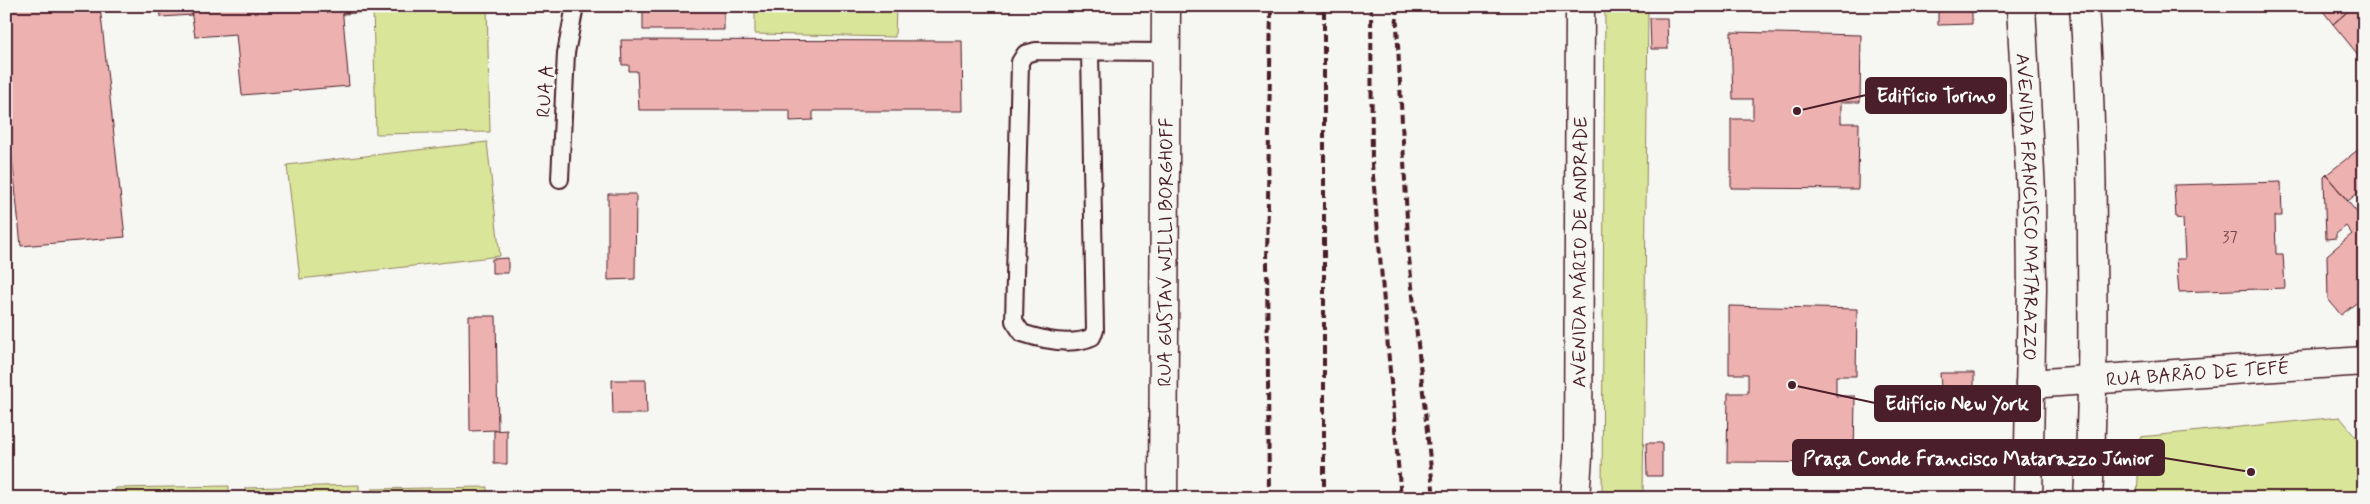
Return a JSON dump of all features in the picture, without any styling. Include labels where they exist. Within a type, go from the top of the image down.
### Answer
[{"type":"street","name":"RUA GUSTAV WILLI BORGHOFF","points":[[1163,498],[1166,6]]},
{"type":"street","name":"AVENIDA MÁRIO DE ANDRADE","points":[[1575,498],[1578,457],[1580,6]]},
{"type":"street","name":"AVENIDA FRANCISCO MATARAZZO","points":[[2021,6],[2031,192],[2028,498]]},
{"type":"street","points":[[2084,6],[2090,132],[2093,380],[2088,498]]},
{"type":"street","name":"RUA BARÃO DE TEFÉ","points":[[2030,384],[2364,361]]},
{"type":"lane","name":"RUA A","points":[[560,179],[566,53],[575,6]]},
{"type":"lane","points":[[1090,52],[1095,330],[1092,337],[1082,342],[1038,338],[1022,333],[1014,321],[1020,62],[1024,54],[1036,51],[1166,52]]},
{"type":"green space","points":[[373,6],[487,6],[490,132],[376,134]]},
{"type":"green space","points":[[755,6],[896,6],[895,37],[755,34]]},
{"type":"green space","points":[[1605,6],[1648,6],[1643,498],[1602,498]]},
{"type":"green space","points":[[487,142],[500,256],[300,279],[287,165]]},
{"type":"green space","points":[[2340,417],[2364,447],[2364,498],[2137,498],[2140,437]]},
{"type":"green space","points":[[359,485],[359,498],[245,498],[245,488]]},
{"type":"green space","points":[[229,486],[229,498],[115,498],[115,488]]},
{"type":"green space","points":[[487,487],[487,498],[372,498],[372,489]]},
{"type":"building","points":[[6,6],[100,6],[125,237],[21,246],[6,97]]},
{"type":"building","points":[[160,6],[188,6],[188,10],[191,10],[192,15],[161,17]]},
{"type":"building","points":[[188,6],[342,6],[349,86],[242,95],[236,34],[195,37],[191,10],[188,10]]},
{"type":"building","points":[[342,6],[368,6],[368,12],[343,14]]},
{"type":"building","points":[[643,6],[724,6],[724,30],[643,30]]},
{"type":"building","points":[[2319,6],[2354,6],[2333,24]]},
{"type":"building","points":[[2354,6],[2364,6],[2364,62],[2333,24]]},
{"type":"building","points":[[1938,10],[1972,10],[1972,24],[1938,25]]},
{"type":"building","points":[[1650,18],[1667,18],[1668,49],[1651,49]]},
{"type":"building","points":[[1731,32],[1861,35],[1860,102],[1841,102],[1841,123],[1859,123],[1858,189],[1731,188],[1731,119],[1753,119],[1753,99],[1733,99]]},
{"type":"building","points":[[621,40],[962,41],[963,111],[813,111],[813,120],[790,121],[790,110],[639,110],[637,71],[629,71],[629,65],[622,65]]},
{"type":"building","points":[[2364,145],[2364,188],[2348,201],[2326,175]]},
{"type":"building","points":[[2326,175],[2364,221],[2364,297],[2341,315],[2328,299],[2327,255],[2352,234],[2346,226],[2336,234],[2336,238],[2326,239],[2324,177]]},
{"type":"building","points":[[2281,182],[2282,216],[2275,216],[2276,254],[2283,254],[2285,288],[2179,292],[2176,259],[2185,259],[2183,219],[2176,218],[2174,185]]},
{"type":"building","points":[[608,194],[636,194],[635,279],[608,280]]},
{"type":"building","points":[[508,258],[508,273],[492,273],[492,259]]},
{"type":"building","points":[[1729,306],[1857,309],[1856,376],[1836,376],[1836,396],[1855,396],[1854,463],[1727,462],[1728,393],[1748,393],[1748,374],[1729,374]]},
{"type":"building","points":[[469,316],[496,316],[498,430],[470,431]]},
{"type":"building","points":[[1940,373],[1974,373],[1974,387],[1941,388]]},
{"type":"building","points":[[612,380],[646,380],[647,414],[613,414]]},
{"type":"building","points":[[507,430],[507,464],[494,464],[494,431]]},
{"type":"building","points":[[1646,443],[1662,443],[1662,476],[1647,476]]},
{"type":"railway","points":[[1269,498],[1267,262],[1271,6]]},
{"type":"railway","points":[[1324,6],[1324,498]]},
{"type":"railway","points":[[1371,6],[1372,164],[1401,498]]},
{"type":"railway","points":[[1396,6],[1409,258],[1434,498]]},
{"type":"place","name":"Edifício Torino","points":[[1797,111]]},
{"type":"place","name":"Edifício New York","points":[[1792,385]]},
{"type":"place","name":"Praça Conde Francisco Matarazzo Júnior","points":[[2251,472]]}]
